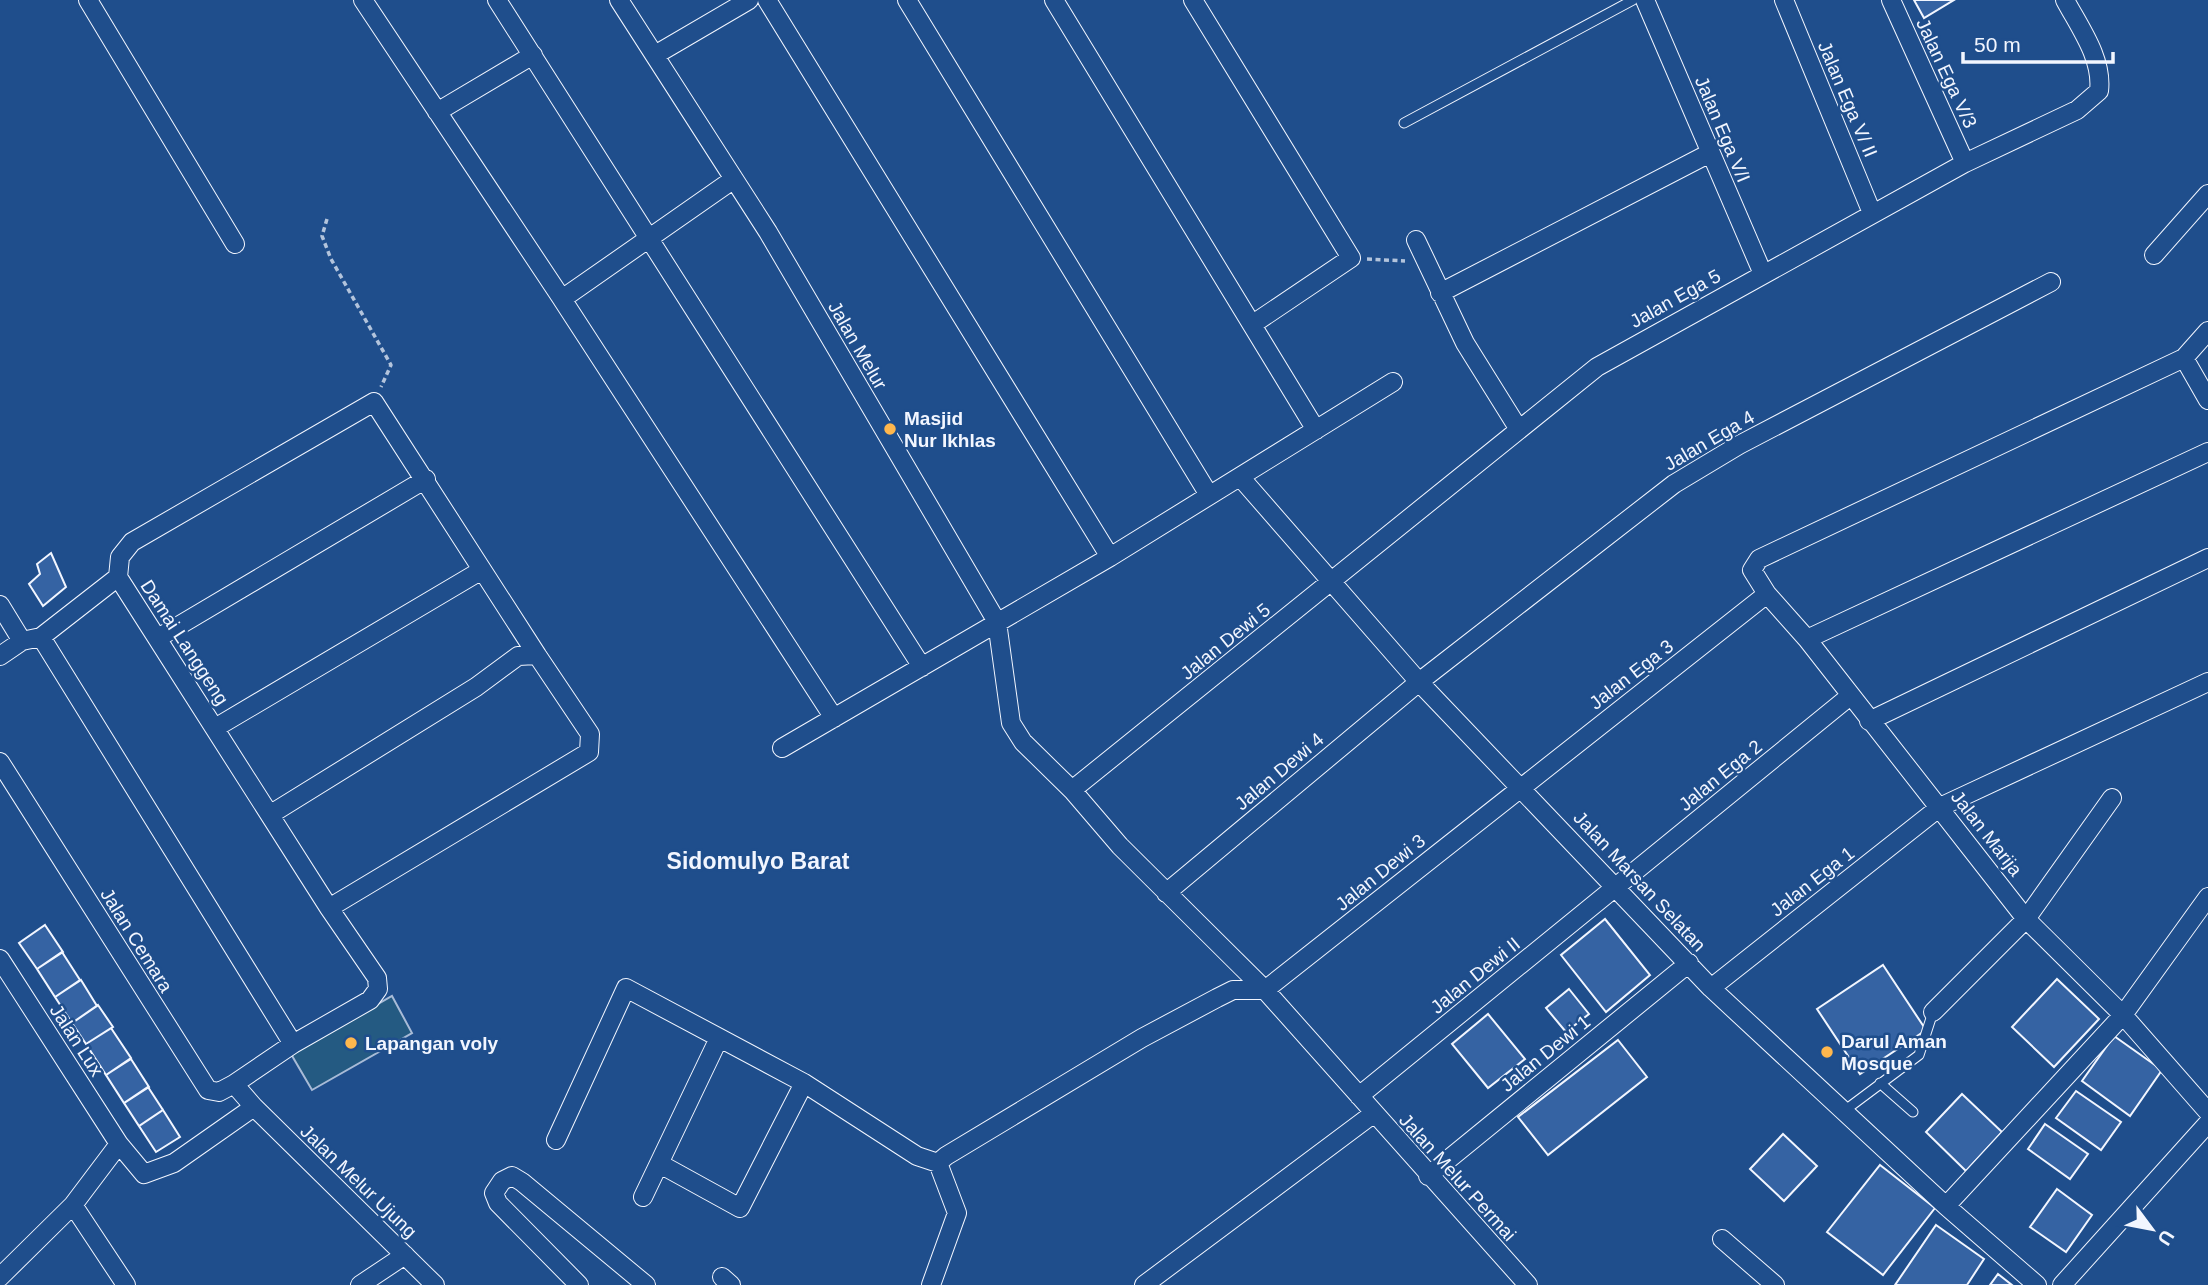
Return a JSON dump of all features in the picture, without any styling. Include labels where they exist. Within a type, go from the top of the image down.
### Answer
[{"type":"street","points":[[88,0],[235,244]]},
{"type":"street","points":[[363,0],[562,299],[834,718]]},
{"type":"street","points":[[497,0],[922,667]]},
{"type":"street","name":"Jalan Melur","points":[[619,0],[734,179],[996,622],[1011,723],[1023,742],[1072,790],[1120,846],[1265,990]]},
{"type":"street","points":[[655,55],[748,0]]},
{"type":"street","points":[[767,0],[1111,557]]},
{"type":"street","points":[[907,0],[1209,495]]},
{"type":"street","points":[[1054,0],[1316,429]]},
{"type":"street","points":[[1193,0],[1351,258],[1253,324]]},
{"type":"street","name":"Jalan Ega V/I","points":[[1645,0],[1763,274]]},
{"type":"street","name":"Jalan Ega V/ II","points":[[1784,0],[1872,214]]},
{"type":"street","name":"Jalan Ega V/3","points":[[1891,0],[1965,163]]},
{"type":"street","name":"Jalan Ega 5","points":[[1331,583],[1518,429],[1615,356],[1965,163],[2077,110],[2099,91],[2101,77],[2065,0]]},
{"type":"street","points":[[437,112],[533,55]]},
{"type":"street","points":[[1440,293],[1710,153]]},
{"type":"street","points":[[562,299],[734,179]]},
{"type":"street","points":[[2154,255],[2208,194]]},
{"type":"street","points":[[1416,240],[1465,343],[1518,429]]},
{"type":"street","name":"Jalan Ega 4","points":[[1419,682],[1674,484],[1706,463],[2051,282]]},
{"type":"street","points":[[2208,331],[2184,358],[2208,400]]},
{"type":"street","name":"Jalan Marija","points":[[2184,358],[1759,559],[1754,565],[1754,575],[2026,919],[2123,1015],[2208,1112]]},
{"type":"street","points":[[782,748],[1111,557],[1393,382]]},
{"type":"street","points":[[118,577],[120,557],[132,542],[374,402],[590,734],[589,752],[329,908]]},
{"type":"street","points":[[1807,639],[2208,452]]},
{"type":"street","name":"Jalan Marsan Selatan","points":[[1241,478],[1419,682],[1521,786],[1710,988],[2037,1285]]},
{"type":"street","points":[[158,638],[426,479]]},
{"type":"street","points":[[1869,721],[2208,558]]},
{"type":"street","points":[[215,728],[482,570]]},
{"type":"street","name":"Damai Langgeng","points":[[41,637],[118,577],[329,908],[377,978],[378,989],[370,1000],[293,1044],[234,1084]]},
{"type":"street","name":"Jalan Dewi 5","points":[[1072,790],[1331,583]]},
{"type":"street","name":"Jalan Ega 3","points":[[1521,786],[1767,594]]},
{"type":"street","points":[[0,605],[22,641]]},
{"type":"street","points":[[0,656],[22,641],[41,637],[293,1044]]},
{"type":"street","points":[[271,814],[476,687],[518,656],[537,655]]},
{"type":"street","name":"Jalan Ega 1","points":[[1710,988],[1940,807],[2208,681]]},
{"type":"street","name":"Jalan Dewi 4","points":[[1166,893],[1419,682]]},
{"type":"street","name":"Jalan Ega 2","points":[[1617,887],[1850,696]]},
{"type":"street","name":"Jalan Cemara","points":[[0,762],[208,1090],[219,1092],[234,1084]]},
{"type":"street","name":"Jalan Dewi 3","points":[[1265,990],[1521,786]]},
{"type":"street","points":[[1933,1012],[2026,919],[2112,798]]},
{"type":"street","name":"Jalan Dewi II","points":[[1359,1096],[1617,887]]},
{"type":"street","points":[[1947,1206],[2123,1015],[2208,897]]},
{"type":"street","name":"Jalan Lux","points":[[0,959],[119,1144],[144,1174],[174,1163],[254,1107]]},
{"type":"street","name":"Jalan Dewi 1","points":[[1428,1176],[1689,963]]},
{"type":"street","points":[[556,1140],[626,988],[804,1083],[917,1156],[938,1163]]},
{"type":"street","points":[[938,1163],[956,1148],[1206,1004],[1233,990],[1265,990]]},
{"type":"street","name":"Jalan Melur Permai","points":[[1265,990],[1428,1176],[1528,1285]]},
{"type":"street","points":[[643,1197],[719,1038]]},
{"type":"street","points":[[660,1164],[740,1208],[804,1083]]},
{"type":"street","points":[[234,1084],[254,1107]]},
{"type":"street","name":"Jalan Melur Ujung","points":[[254,1107],[435,1285]]},
{"type":"street","points":[[1144,1285],[1373,1114]]},
{"type":"street","points":[[2062,1285],[2208,1123]]},
{"type":"street","points":[[0,1277],[73,1205],[119,1144]]},
{"type":"street","points":[[931,1285],[957,1213],[938,1163]]},
{"type":"street","points":[[579,1285],[498,1203],[494,1194],[506,1178],[512,1176],[522,1182],[646,1285]]},
{"type":"street","points":[[73,1205],[126,1285]]},
{"type":"street","points":[[1722,1239],[1775,1285]]},
{"type":"street","points":[[360,1285],[405,1255]]},
{"type":"lane","points":[[1404,123],[1633,0]]},
{"type":"lane","points":[[1844,1111],[1919,1055],[1933,1012]]},
{"type":"lane","points":[[1880,1083],[1913,1112]]},
{"type":"path","points":[[327,219],[322,236],[331,259],[391,365],[374,402]]},
{"type":"path","points":[[1351,258],[1426,263]]},
{"type":"shaded area","name":"Lapangan voly","points":[[392,996],[412,1033],[312,1090],[291,1054]]},
{"type":"building","points":[[1914,0],[1954,0],[1924,18]]},
{"type":"building","points":[[51,553],[66,587],[43,606],[29,584],[40,574],[37,564]]},
{"type":"building","points":[[1605,919],[1650,975],[1606,1012],[1561,955]]},
{"type":"building","points":[[45,925],[63,952],[37,969],[19,943]]},
{"type":"building","points":[[62,952],[80,980],[55,997],[37,969]]},
{"type":"building","points":[[1883,965],[1926,1030],[1860,1074],[1817,1009]]},
{"type":"building","points":[[2057,979],[2099,1019],[2054,1067],[2012,1027]]},
{"type":"building","points":[[81,980],[97,1006],[72,1023],[55,997]]},
{"type":"building","points":[[1569,989],[1589,1014],[1566,1032],[1546,1008]]},
{"type":"building","points":[[98,1005],[113,1027],[86,1044],[72,1023]]},
{"type":"building","points":[[1488,1014],[1525,1059],[1488,1088],[1452,1044]]},
{"type":"building","points":[[111,1028],[131,1058],[106,1075],[86,1044]]},
{"type":"building","points":[[2114,1036],[2162,1070],[2130,1116],[2082,1081]]},
{"type":"building","points":[[1618,1040],[1647,1077],[1548,1155],[1518,1117]]},
{"type":"building","points":[[131,1059],[149,1087],[124,1103],[106,1075]]},
{"type":"building","points":[[148,1087],[163,1110],[139,1126],[124,1103]]},
{"type":"building","points":[[2076,1091],[2121,1122],[2101,1150],[2056,1118]]},
{"type":"building","points":[[1962,1094],[2002,1132],[1966,1171],[1926,1132]]},
{"type":"building","points":[[163,1110],[180,1137],[156,1152],[139,1126]]},
{"type":"building","points":[[2045,1124],[2088,1154],[2070,1179],[2028,1149]]},
{"type":"building","points":[[1783,1134],[1817,1166],[1784,1201],[1750,1169]]},
{"type":"building","points":[[1880,1165],[1935,1208],[1883,1275],[1827,1232]]},
{"type":"building","points":[[2057,1189],[2092,1215],[2066,1252],[2030,1227]]},
{"type":"building","points":[[1936,1225],[1984,1259],[1967,1285],[1895,1285]]},
{"type":"building","points":[[1998,1274],[2012,1285],[1990,1285]]},
{"type":"place","name":"Masjid Nur Ikhlas","points":[[890,429]]},
{"type":"place","name":"Lapangan voly","points":[[351,1043]]},
{"type":"place","name":"Darul Aman Mosque","points":[[1827,1052]]},
{"type":"district","name":"Sidomulyo Barat","points":[[758,861]]}]
